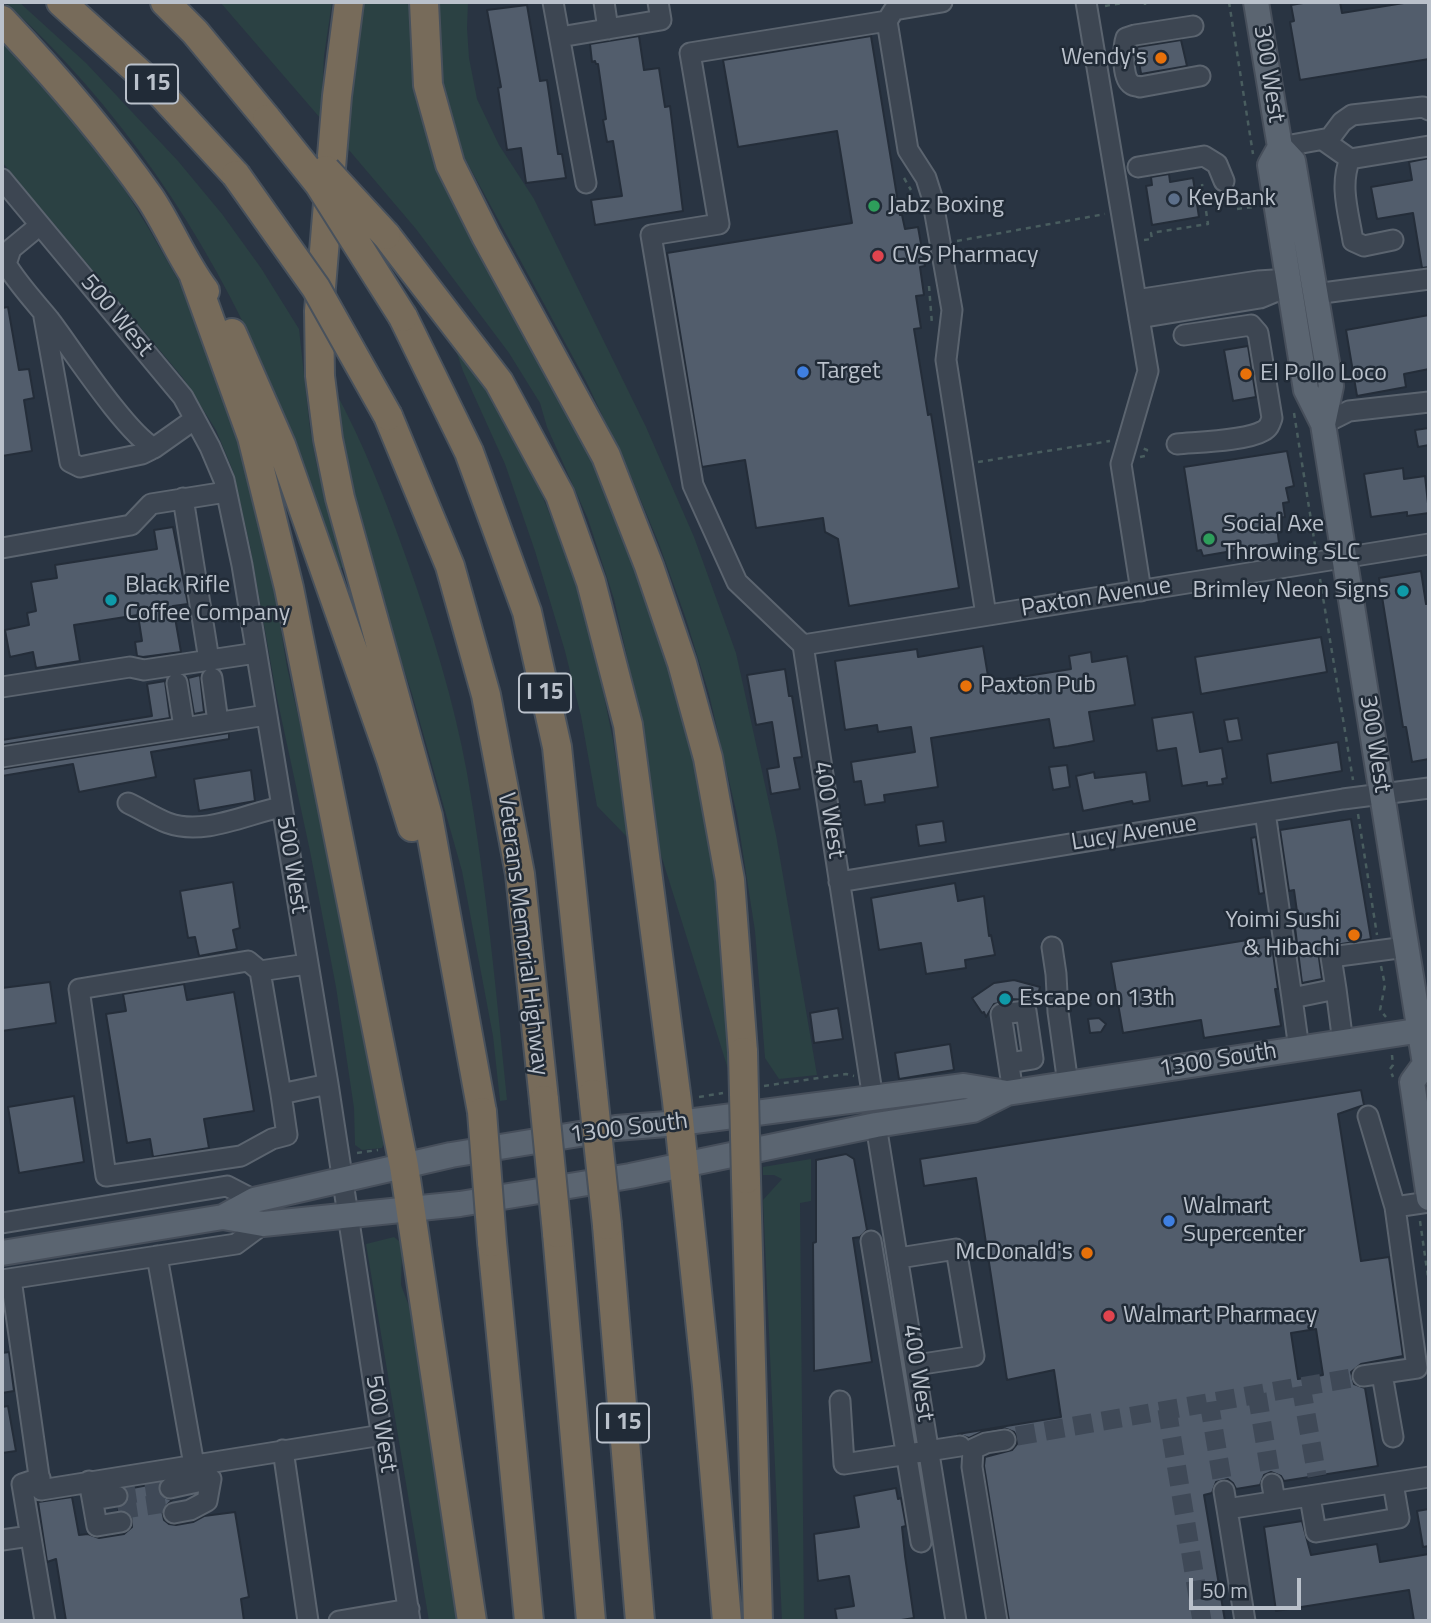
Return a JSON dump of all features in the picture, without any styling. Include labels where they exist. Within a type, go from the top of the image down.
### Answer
[{"type":"highway","name":"Veterans Memorial Highway","points":[[61,2],[154,86],[236,175],[316,288],[388,416],[450,566],[486,695],[520,874],[557,1233],[591,1621]]},
{"type":"highway","name":"I 15","points":[[164,2],[195,32],[266,111]]},
{"type":"highway","points":[[349,2],[337,96],[319,311],[320,376],[328,439],[340,498],[428,816],[482,1112],[529,1621]]},
{"type":"highway","points":[[424,2],[422,14],[428,85],[450,164],[486,236],[606,456],[649,566],[682,663],[708,758],[730,880],[743,1052],[758,1621]]},
{"type":"highway","points":[[2,20],[61,84],[150,199],[194,276],[226,320],[281,445],[391,759],[426,870],[441,934],[460,984]]},
{"type":"highway","name":"Veterans Memorial Highway","points":[[266,111],[319,184],[403,317],[469,452],[527,611],[557,747],[607,1225],[640,1615]]},
{"type":"highway","points":[[266,111],[386,235],[499,382],[560,495],[591,582],[628,725],[679,1123],[727,1621]]},
{"type":"highway","points":[[194,276],[253,437],[289,588],[394,1158],[411,1209],[472,1621]]},
{"type":"main road","name":"300 West","points":[[1256,2],[1280,147],[1293,161],[1331,386],[1323,424]]},
{"type":"main road","name":"300 West","points":[[1280,147],[1270,165],[1289,286],[1301,305],[1307,323],[1406,947],[1424,1030],[1427,1067],[1412,1082],[1429,1200]]},
{"type":"main road","points":[[1289,286],[1302,213]]},
{"type":"main road","name":"1300 South","points":[[2,1253],[223,1217],[263,1224],[460,1204],[630,1176],[876,1125],[905,1110],[1001,1091],[1068,1084],[1424,1030]]},
{"type":"main road","name":"1300 South","points":[[223,1217],[254,1200],[342,1181],[394,1158],[451,1155],[616,1128],[679,1123],[964,1086],[1001,1091]]},
{"type":"street","points":[[553,2],[586,183]]},
{"type":"street","points":[[604,2],[608,29]]},
{"type":"street","points":[[942,2],[894,10],[887,21],[908,150],[926,178],[952,310],[946,360],[986,615]]},
{"type":"street","points":[[1086,2],[1148,372],[1121,464],[1140,591]]},
{"type":"street","points":[[559,37],[608,29],[659,11]]},
{"type":"street","points":[[803,645],[737,582],[693,485],[651,235],[719,224],[691,53],[887,21]]},
{"type":"street","points":[[1193,26],[1135,35],[1126,38],[1122,48],[1127,81],[1132,85],[1140,87],[1200,76]]},
{"type":"street","points":[[1280,147],[1323,140],[1334,135],[1342,122],[1352,115],[1423,107],[1429,110]]},
{"type":"street","points":[[1323,140],[1350,159],[1429,146]]},
{"type":"street","points":[[1138,167],[1204,156],[1217,164],[1224,181]]},
{"type":"street","points":[[1350,159],[1344,173],[1344,189],[1353,242],[1364,246],[1393,240]]},
{"type":"street","name":"500 West","points":[[2,180],[183,397],[224,480],[242,565],[328,1084],[410,1615]]},
{"type":"street","points":[[40,225],[11,249],[6,264],[118,411],[144,441],[154,447]]},
{"type":"street","points":[[1315,294],[1429,279]]},
{"type":"street","points":[[1137,309],[1261,298],[1289,286]]},
{"type":"street","points":[[43,312],[70,462],[80,467],[142,454],[195,419]]},
{"type":"street","points":[[1177,444],[1261,433],[1269,426],[1272,418],[1258,333],[1251,325],[1184,335]]},
{"type":"street","points":[[1323,424],[1349,411],[1429,402]]},
{"type":"street","points":[[2,548],[131,525],[151,504],[226,492]]},
{"type":"street","points":[[183,498],[219,722]]},
{"type":"street","name":"Paxton Avenue","points":[[803,645],[1429,544]]},
{"type":"street","name":"400 West","points":[[803,645],[873,1099]]},
{"type":"street","points":[[2,687],[131,667],[144,670],[210,669],[256,653]]},
{"type":"street","points":[[177,683],[184,727]]},
{"type":"street","points":[[2,757],[266,715]]},
{"type":"street","name":"Lucy Avenue","points":[[839,882],[1265,812],[1429,788]]},
{"type":"street","points":[[128,803],[168,823],[195,826],[236,821],[255,812],[281,807]]},
{"type":"street","points":[[1265,812],[1299,1049]]},
{"type":"street","points":[[1052,947],[1068,1084]]},
{"type":"street","points":[[1343,1043],[1331,957],[1406,947]]},
{"type":"street","points":[[248,961],[260,971],[287,1135],[272,1139],[241,1156],[106,1176],[79,989],[248,961]]},
{"type":"street","points":[[260,971],[307,964]]},
{"type":"street","points":[[1292,998],[1336,989]]},
{"type":"street","points":[[1001,1091],[1009,1063]]},
{"type":"street","points":[[281,1094],[328,1084]]},
{"type":"street","points":[[1367,1116],[1395,1207],[1416,1368],[1373,1375],[1393,1437]]},
{"type":"street","name":"400 West","points":[[876,1125],[956,1621]]},
{"type":"street","points":[[2,1223],[228,1186],[254,1200]]},
{"type":"street","points":[[1395,1207],[1429,1200]]},
{"type":"street","points":[[119,1510],[92,1498],[41,1490],[10,1325],[6,1280],[236,1244],[263,1224]]},
{"type":"street","points":[[871,1241],[921,1542]]},
{"type":"street","points":[[899,1258],[956,1250],[974,1356],[916,1365]]},
{"type":"street","points":[[156,1256],[194,1465]]},
{"type":"street","points":[[840,1401],[844,1465],[960,1446]]},
{"type":"street","points":[[92,1498],[194,1465],[214,1470],[283,1450],[382,1435]]},
{"type":"street","points":[[997,1621],[972,1467],[972,1449],[986,1443],[1005,1440]]},
{"type":"street","points":[[283,1450],[308,1621]]},
{"type":"street","points":[[172,1501],[200,1493],[214,1470]]},
{"type":"street","points":[[1245,1621],[1226,1500],[1273,1492],[1393,1483],[1429,1477]]},
{"type":"street","points":[[40,1478],[22,1484],[45,1621]]},
{"type":"street","points":[[1316,1489],[1316,1532],[1399,1518],[1393,1483]]},
{"type":"street","points":[[2,1540],[30,1536]]},
{"type":"street","points":[[339,1621],[410,1615]]},
{"type":"path","points":[[1104,14],[1102,6],[1128,2]]},
{"type":"path","points":[[1229,2],[1255,164]]},
{"type":"path","points":[[1140,241],[1152,239],[1151,233],[1208,224],[1202,184]]},
{"type":"path","points":[[1237,209],[1253,207]]},
{"type":"path","points":[[940,243],[1112,213]]},
{"type":"path","points":[[1294,407],[1315,544]]},
{"type":"path","points":[[973,463],[1113,440]]},
{"type":"path","points":[[1320,580],[1353,780]]},
{"type":"path","points":[[1358,813],[1385,985],[1382,989],[1381,1013]]},
{"type":"path","points":[[1390,1069],[1396,1082]]},
{"type":"path","points":[[762,1087],[846,1074],[849,1076]]},
{"type":"path","points":[[697,1097],[723,1093]]},
{"type":"path","points":[[359,1153],[394,1158]]},
{"type":"path","points":[[1422,1237],[1429,1284]]},
{"type":"green space","points":[[5,2],[19,2],[86,63],[178,161],[222,214],[261,268],[299,329],[310,429],[317,466],[345,567],[335,570],[295,447],[267,374],[243,322],[187,222],[156,174],[85,83]]},
{"type":"green space","points":[[220,2],[332,2],[324,56],[321,119]]},
{"type":"green space","points":[[356,2],[411,2],[415,91],[422,121],[440,170],[562,400],[601,481],[629,549],[664,649],[689,730],[719,886],[735,1065],[728,1069],[656,839],[646,741],[614,599],[588,519],[547,427],[540,403],[509,353],[416,229],[343,143]]},
{"type":"green space","points":[[440,2],[468,2],[469,58],[477,99],[499,145],[534,199],[646,427],[694,537],[736,653],[776,835],[817,1075],[779,1079],[765,1058],[755,931],[737,815],[709,694],[686,619],[630,474],[586,381],[462,153],[446,105],[438,23]]},
{"type":"green space","points":[[2,39],[66,111],[120,182],[185,292],[234,412],[273,581],[287,667],[320,813],[385,1141],[382,1148],[362,1150],[355,1145],[354,1108],[336,987],[233,471],[216,430],[183,378],[2,162]]},
{"type":"green space","points":[[450,333],[476,360],[522,446],[559,537],[582,603],[598,667],[613,740],[628,838],[597,806],[581,716],[535,551],[505,464],[463,371]]},
{"type":"green space","points":[[333,387],[364,451],[400,540],[434,640],[456,719],[480,854],[507,1100],[500,1101],[493,1036],[462,871],[412,694],[365,551],[336,436]]},
{"type":"green space","points":[[811,1159],[811,1201],[800,1203],[804,1621],[782,1621],[763,1200],[782,1179],[774,1175],[763,1175],[763,1167]]},
{"type":"green space","points":[[394,1237],[402,1249],[401,1285],[409,1306],[416,1344],[457,1621],[429,1621],[366,1244]]},
{"type":"building","points":[[1340,2],[1342,13],[1410,2],[1429,2],[1429,59],[1300,80],[1290,22],[1294,21],[1291,5]]},
{"type":"building","points":[[527,5],[540,81],[547,80],[558,154],[562,154],[566,178],[526,183],[521,148],[507,150],[498,88],[501,87],[487,10]]},
{"type":"building","points":[[639,36],[644,70],[659,68],[665,107],[670,106],[683,211],[595,225],[591,200],[622,196],[613,141],[607,142],[603,120],[606,119],[598,64],[592,62],[590,44]]},
{"type":"building","name":"Target","points":[[871,36],[900,215],[905,229],[918,227],[925,266],[920,267],[924,295],[916,296],[921,328],[914,329],[928,415],[931,414],[959,588],[849,606],[838,539],[825,532],[823,518],[756,528],[745,460],[702,467],[667,253],[852,223],[837,131],[738,147],[723,60]]},
{"type":"building","name":"Wendy's","points":[[1181,40],[1187,66],[1141,74],[1137,47]]},
{"type":"building","points":[[1429,158],[1429,267],[1422,268],[1413,213],[1377,219],[1371,187],[1412,180],[1409,162]]},
{"type":"building","name":"KeyBank","points":[[1169,174],[1170,182],[1193,178],[1199,217],[1152,225],[1146,186],[1152,185],[1151,177]]},
{"type":"building","points":[[8,307],[19,370],[29,369],[34,398],[24,400],[32,451],[2,456],[2,308]]},
{"type":"building","points":[[1429,315],[1429,369],[1404,374],[1406,387],[1357,396],[1346,330]]},
{"type":"building","name":"El Pollo Loco","points":[[1248,346],[1256,397],[1233,401],[1224,350]]},
{"type":"building","points":[[1429,428],[1429,445],[1418,447],[1415,430]]},
{"type":"building","points":[[1287,451],[1294,486],[1286,488],[1289,502],[1283,503],[1285,517],[1276,518],[1279,543],[1203,556],[1201,550],[1197,551],[1184,467]]},
{"type":"building","points":[[1403,468],[1404,479],[1425,476],[1429,513],[1407,516],[1407,512],[1371,517],[1364,474]]},
{"type":"building","name":"Black Rifle Coffee Company","points":[[173,527],[188,604],[173,606],[181,652],[137,656],[135,642],[142,641],[138,615],[74,625],[80,661],[36,668],[33,652],[10,657],[5,630],[29,625],[27,613],[36,611],[31,582],[57,578],[55,565],[157,549],[154,530]]},
{"type":"building","points":[[1421,571],[1426,604],[1429,604],[1429,759],[1412,762],[1406,727],[1403,727],[1379,578]]},
{"type":"building","points":[[1321,637],[1327,672],[1201,694],[1195,657]]},
{"type":"building","points":[[983,646],[989,682],[1071,669],[1069,656],[1091,652],[1092,662],[1127,656],[1135,705],[1089,712],[1094,741],[1068,746],[1054,748],[1049,719],[931,738],[938,787],[884,795],[885,802],[865,805],[861,781],[854,782],[851,762],[915,752],[911,727],[878,732],[877,725],[845,730],[835,661],[917,649],[918,657]]},
{"type":"building","points":[[785,669],[802,757],[794,758],[800,789],[771,794],[767,769],[779,767],[772,722],[756,725],[747,675]]},
{"type":"building","points":[[200,675],[204,712],[194,714],[188,678]]},
{"type":"building","points":[[165,681],[170,718],[2,745],[2,740],[152,716],[147,684]]},
{"type":"building","points":[[1193,712],[1200,752],[1222,748],[1227,778],[1222,779],[1223,784],[1207,786],[1207,782],[1182,786],[1176,748],[1157,751],[1152,718]]},
{"type":"building","points":[[1238,718],[1242,740],[1228,742],[1224,720]]},
{"type":"building","points":[[229,733],[229,739],[151,752],[156,777],[79,792],[73,764],[2,776],[2,769]]},
{"type":"building","points":[[1338,742],[1342,771],[1271,783],[1267,754]]},
{"type":"building","points":[[1067,765],[1070,787],[1053,790],[1049,767]]},
{"type":"building","points":[[251,770],[255,801],[199,811],[194,779]]},
{"type":"building","points":[[1094,772],[1095,778],[1146,772],[1150,801],[1133,804],[1132,801],[1083,811],[1076,776]]},
{"type":"building","points":[[1351,819],[1371,939],[1324,947],[1319,958],[1322,979],[1302,983],[1294,919],[1298,919],[1294,890],[1289,891],[1280,830]]},
{"type":"building","points":[[943,821],[946,842],[919,846],[916,825]]},
{"type":"building","points":[[1256,837],[1264,893],[1259,894],[1251,838]]},
{"type":"building","points":[[233,882],[240,928],[233,930],[237,949],[199,956],[195,937],[188,938],[180,891]]},
{"type":"building","points":[[955,883],[958,901],[984,896],[989,936],[991,935],[995,955],[965,960],[966,968],[926,974],[921,943],[879,950],[871,898]]},
{"type":"building","points":[[1266,937],[1271,939],[1281,1026],[1204,1038],[1201,1020],[1123,1033],[1111,962]]},
{"type":"building","name":"Escape on 13th","points":[[1014,980],[1040,987],[1036,1004],[1030,1000],[1010,999],[994,1004],[986,1017],[972,998],[994,983]]},
{"type":"building","points":[[50,982],[56,1023],[2,1031],[2,988]]},
{"type":"building","points":[[184,984],[187,1000],[234,992],[254,1111],[204,1119],[209,1148],[153,1157],[150,1139],[127,1143],[106,1014],[126,1011],[123,994]]},
{"type":"building","points":[[838,1008],[843,1039],[814,1043],[810,1013]]},
{"type":"building","points":[[1099,1018],[1106,1024],[1101,1032],[1090,1033],[1088,1019]]},
{"type":"building","points":[[950,1044],[954,1070],[899,1079],[895,1053]]},
{"type":"building","name":"Walmart Supercenter","points":[[1361,1090],[1364,1105],[1338,1114],[1361,1261],[1389,1257],[1403,1356],[1361,1364],[1351,1372],[1354,1384],[1365,1388],[1378,1466],[1284,1481],[1281,1476],[1271,1472],[1264,1475],[1260,1485],[1236,1489],[1228,1479],[1216,1482],[1212,1493],[1204,1495],[1225,1621],[1009,1621],[984,1466],[985,1457],[1012,1450],[1017,1444],[1017,1437],[1014,1432],[1004,1428],[984,1431],[969,1438],[958,1434],[1061,1417],[1054,1370],[1007,1380],[976,1178],[924,1186],[920,1159]],"holes":[[[1316,1329],[1323,1375],[1298,1379],[1291,1333]]]},
{"type":"building","points":[[74,1096],[84,1162],[19,1173],[8,1107]]},
{"type":"building","points":[[846,1154],[854,1159],[867,1230],[860,1237],[853,1238],[872,1362],[814,1371],[813,1243],[816,1242],[816,1160]]},
{"type":"building","points":[[9,1352],[14,1391],[2,1393],[2,1353]]},
{"type":"building","points":[[8,1406],[16,1451],[2,1453],[2,1407]]},
{"type":"building","points":[[159,1483],[161,1496],[172,1500],[162,1510],[164,1520],[169,1524],[193,1522],[204,1516],[235,1512],[249,1597],[241,1599],[244,1621],[66,1621],[56,1559],[47,1562],[38,1502],[72,1497],[79,1535],[88,1534],[99,1538],[124,1534],[132,1527],[131,1515],[118,1510],[128,1501],[127,1489]]},
{"type":"building","points":[[896,1488],[898,1499],[901,1498],[906,1526],[902,1527],[914,1618],[895,1621],[837,1621],[835,1609],[854,1606],[849,1576],[818,1581],[814,1534],[859,1527],[854,1496]]},
{"type":"building","points":[[1429,1509],[1429,1546],[1423,1547],[1417,1511]]},
{"type":"building","points":[[1302,1521],[1311,1555],[1377,1544],[1380,1562],[1429,1554],[1429,1621],[1414,1621],[1409,1590],[1276,1611],[1264,1527]]},
{"type":"tunnel","points":[[988,1441],[1363,1376]]},
{"type":"tunnel","points":[[1301,1386],[1317,1476]]},
{"type":"tunnel","points":[[1257,1394],[1272,1484]]},
{"type":"tunnel","points":[[1209,1402],[1224,1491]]},
{"type":"tunnel","points":[[1167,1409],[1202,1621]]},
{"type":"tunnel","points":[[117,1496],[170,1488]]},
{"type":"tunnel","points":[[118,1510],[172,1502]]},
{"type":"place","name":"Wendy's","points":[[1161,58]]},
{"type":"place","name":"KeyBank","points":[[1174,199]]},
{"type":"place","name":"Jabz Boxing","points":[[874,206]]},
{"type":"place","name":"CVS Pharmacy","points":[[878,256]]},
{"type":"place","name":"Target","points":[[803,372]]},
{"type":"place","name":"El Pollo Loco","points":[[1246,374]]},
{"type":"place","name":"Social Axe Throwing SLC","points":[[1209,539]]},
{"type":"place","name":"Brimley Neon Signs","points":[[1403,591]]},
{"type":"place","name":"Black Rifle Coffee Company","points":[[111,600]]},
{"type":"place","name":"Paxton Pub","points":[[966,686]]},
{"type":"place","name":"Yoimi Sushi & Hibachi","points":[[1354,935]]},
{"type":"place","name":"Escape on 13th","points":[[1005,999]]},
{"type":"place","name":"Walmart Supercenter","points":[[1169,1221]]},
{"type":"place","name":"McDonald's","points":[[1087,1253]]},
{"type":"place","name":"Walmart Pharmacy","points":[[1109,1316]]}]
